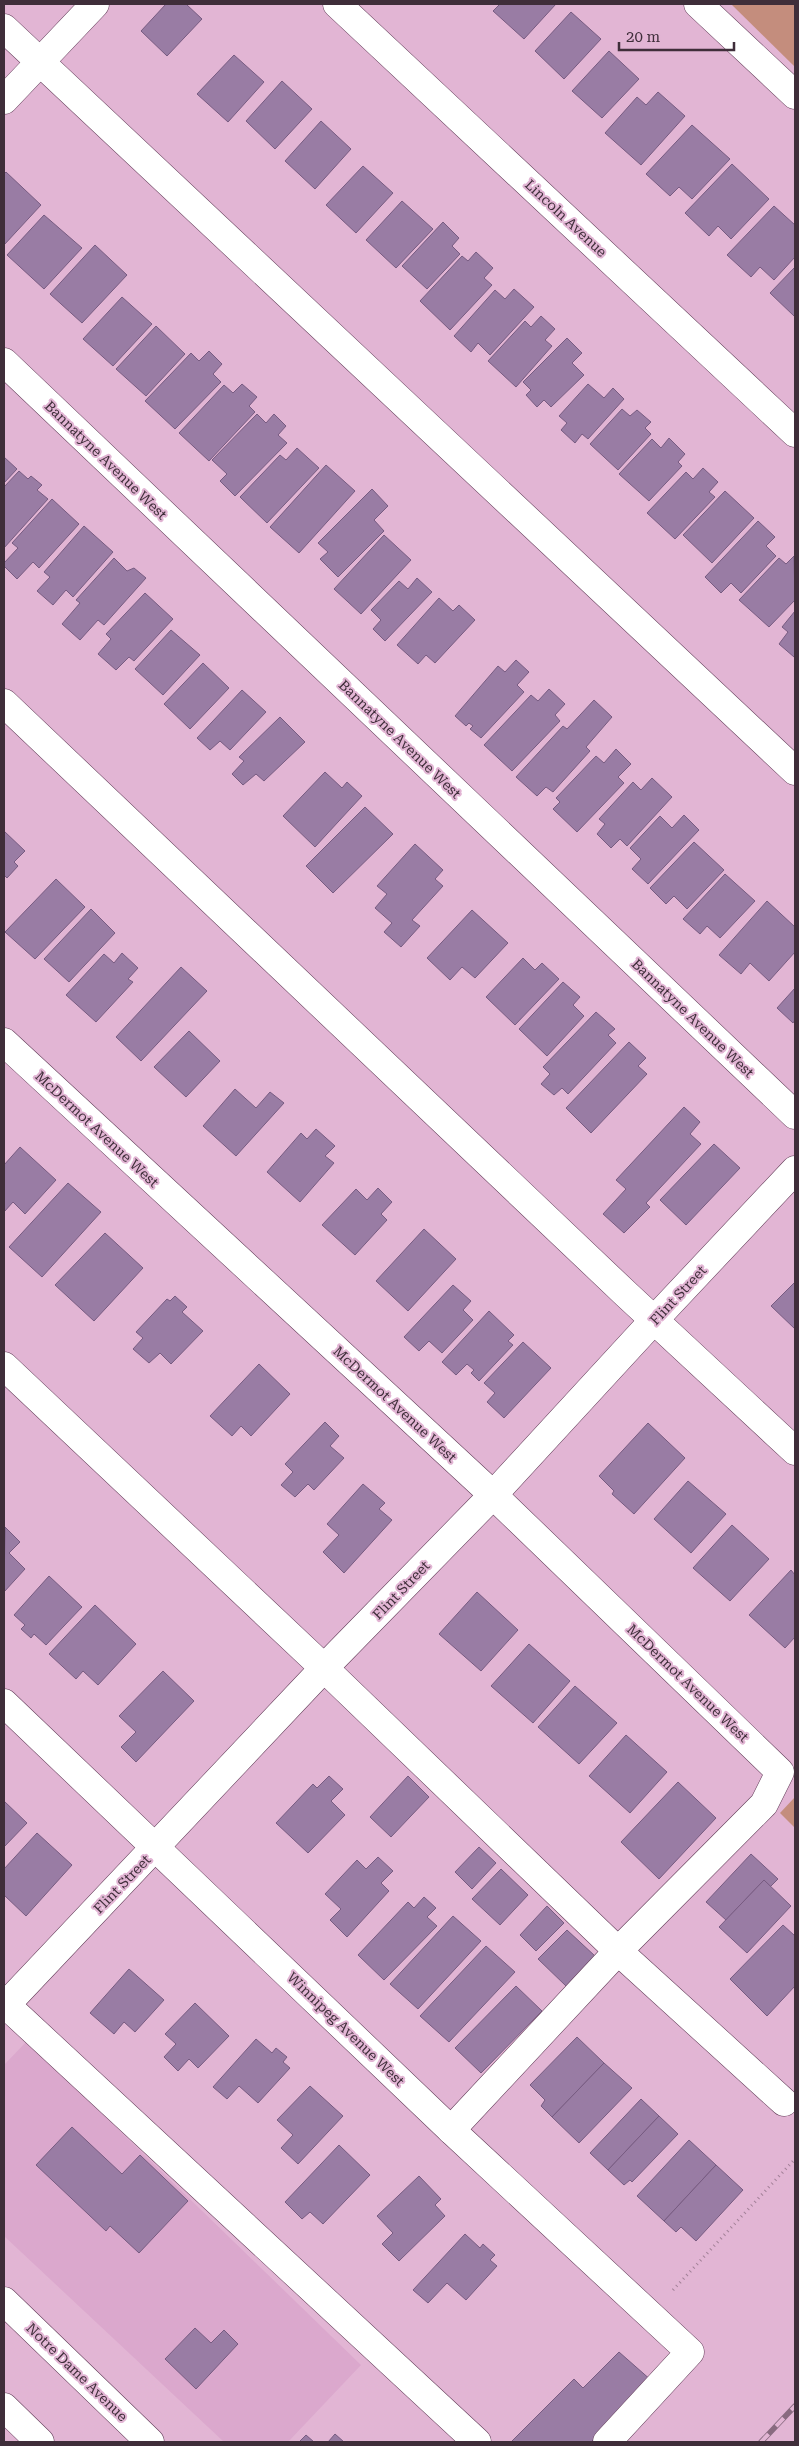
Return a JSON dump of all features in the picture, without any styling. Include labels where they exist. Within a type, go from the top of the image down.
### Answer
[{"type":"street","points":[[4,100],[96,4]]},
{"type":"street","name":"Lincoln Avenue","points":[[337,4],[795,433]]},
{"type":"street","points":[[698,4],[795,96]]},
{"type":"street","points":[[4,28],[795,772]]},
{"type":"street","name":"Bannatyne Avenue West","points":[[4,362],[795,1115]]},
{"type":"street","points":[[4,703],[654,1320],[795,1451]]},
{"type":"street","name":"McDermot Avenue West","points":[[4,1042],[493,1495],[780,1772],[764,1804],[618,1951]]},
{"type":"street","name":"Flint Street","points":[[5,2005],[156,1848],[324,1668],[493,1495],[795,1170]]},
{"type":"street","points":[[4,1366],[324,1668],[618,1951],[784,2102]]},
{"type":"street","name":"Winnipeg Avenue West","points":[[4,1702],[451,2130],[690,2352],[607,2442]]},
{"type":"street","points":[[451,2130],[618,1951]]},
{"type":"street","points":[[5,2005],[478,2442]]},
{"type":"street","name":"Notre Dame Avenue","points":[[4,2301],[150,2442]]},
{"type":"street","points":[[4,2407],[40,2442]]},
{"type":"path","points":[[673,2290],[795,2159]]},
{"type":"shaded area","points":[[731,4],[795,4],[795,67]]},
{"type":"shaded area","points":[[795,1797],[795,1828],[780,1813]]},
{"type":"shaded area","points":[[27,2041],[361,2365],[288,2442],[224,2442],[4,2236],[4,2065]]},
{"type":"building","points":[[166,4],[186,4],[202,19],[167,56],[141,31]]},
{"type":"building","points":[[500,4],[556,4],[524,39],[493,11]]},
{"type":"building","points":[[571,12],[601,39],[564,79],[535,51]]},
{"type":"building","points":[[609,51],[639,79],[602,118],[572,91]]},
{"type":"building","points":[[234,55],[264,82],[228,122],[197,94]]},
{"type":"building","points":[[282,81],[312,109],[275,149],[246,121]]},
{"type":"building","points":[[658,92],[685,116],[641,165],[605,133],[637,97],[646,105]]},
{"type":"building","points":[[321,121],[351,149],[315,189],[285,161]]},
{"type":"building","points":[[692,125],[730,159],[692,199],[679,187],[670,196],[646,174]]},
{"type":"building","points":[[732,164],[769,199],[731,239],[718,226],[709,236],[685,213]]},
{"type":"building","points":[[363,166],[393,193],[356,233],[326,205]]},
{"type":"building","points":[[6,172],[41,205],[4,245],[4,174]]},
{"type":"building","points":[[402,201],[433,229],[396,268],[366,240]]},
{"type":"building","points":[[774,206],[795,225],[795,257],[774,280],[760,267],[751,277],[727,255]]},
{"type":"building","points":[[44,215],[82,248],[44,289],[7,255]]},
{"type":"building","points":[[443,222],[459,238],[452,246],[460,254],[427,289],[402,266]]},
{"type":"building","points":[[95,245],[127,275],[82,323],[50,294]]},
{"type":"building","points":[[476,252],[493,268],[484,278],[492,285],[450,330],[420,301],[462,256],[468,261]]},
{"type":"building","points":[[795,267],[795,315],[794,316],[770,293]]},
{"type":"building","points":[[514,289],[534,307],[490,355],[478,343],[471,352],[454,336],[495,290],[505,299]]},
{"type":"building","points":[[122,297],[152,324],[113,366],[83,339]]},
{"type":"building","points":[[541,316],[555,329],[545,340],[552,346],[516,387],[488,361],[525,321],[531,327]]},
{"type":"building","points":[[156,326],[185,354],[146,396],[116,369]]},
{"type":"building","points":[[567,338],[582,353],[572,363],[584,375],[551,407],[544,400],[537,407],[526,395],[531,390],[523,382]]},
{"type":"building","points":[[209,351],[222,364],[213,374],[221,382],[175,429],[145,401],[191,353],[199,361]]},
{"type":"building","points":[[242,384],[257,397],[249,406],[255,412],[209,461],[179,433],[224,385],[233,393]]},
{"type":"building","points":[[588,384],[604,398],[613,388],[624,399],[588,439],[582,434],[575,443],[561,430],[567,423],[559,416]]},
{"type":"building","points":[[622,409],[630,416],[637,410],[651,422],[645,428],[651,434],[618,470],[590,444]]},
{"type":"building","points":[[257,414],[266,423],[274,414],[286,426],[278,435],[287,443],[235,496],[220,481],[227,474],[212,460]]},
{"type":"building","points":[[669,438],[685,454],[678,462],[682,466],[649,501],[619,474],[652,439],[661,448]]},
{"type":"building","points":[[297,448],[319,468],[267,523],[240,497],[280,455],[286,460]]},
{"type":"building","points":[[4,457],[17,469],[4,483]]},
{"type":"building","points":[[326,465],[355,491],[299,553],[270,527]]},
{"type":"building","points":[[703,468],[718,482],[709,492],[715,497],[675,539],[647,513],[686,472],[693,479]]},
{"type":"building","points":[[19,471],[28,479],[31,476],[42,485],[37,490],[48,499],[4,548],[4,487]]},
{"type":"building","points":[[372,489],[388,506],[374,520],[384,531],[338,577],[320,559],[328,552],[318,543]]},
{"type":"building","points":[[725,491],[754,518],[712,563],[683,535]]},
{"type":"building","points":[[52,499],[79,524],[39,568],[33,562],[17,579],[4,566],[4,563],[18,548],[12,543]]},
{"type":"building","points":[[758,521],[775,537],[766,546],[776,556],[741,593],[731,583],[721,593],[705,577]]},
{"type":"building","points":[[84,526],[113,552],[73,597],[66,590],[53,605],[37,591],[50,577],[44,572]]},
{"type":"building","points":[[384,535],[411,560],[361,614],[334,589]]},
{"type":"building","points":[[794,556],[795,600],[769,627],[739,600],[779,558],[786,564]]},
{"type":"building","points":[[114,558],[127,571],[134,568],[146,578],[104,625],[98,620],[80,640],[62,624],[80,603],[76,600]]},
{"type":"building","points":[[417,578],[432,592],[385,641],[373,629],[381,620],[371,610],[399,581],[408,589]]},
{"type":"building","points":[[145,593],[173,619],[134,661],[129,657],[116,670],[98,654],[111,639],[106,634]]},
{"type":"building","points":[[439,598],[453,611],[459,605],[475,620],[435,663],[426,655],[418,664],[397,645]]},
{"type":"building","points":[[795,611],[794,657],[779,644],[788,632],[782,627]]},
{"type":"building","points":[[171,630],[200,655],[163,695],[135,669]]},
{"type":"building","points":[[516,660],[529,672],[517,685],[524,692],[481,738],[470,729],[473,726],[469,723],[466,726],[455,716],[498,666],[505,672]]},
{"type":"building","points":[[203,663],[229,688],[190,729],[164,704]]},
{"type":"building","points":[[549,689],[565,704],[555,715],[560,721],[512,771],[484,745],[531,695],[538,701]]},
{"type":"building","points":[[242,690],[266,712],[230,750],[220,741],[210,750],[197,738]]},
{"type":"building","points":[[594,700],[612,717],[586,747],[590,751],[553,792],[546,787],[537,796],[516,777],[563,726],[567,729]]},
{"type":"building","points":[[280,717],[305,742],[264,781],[256,774],[243,785],[232,774],[244,761],[239,757]]},
{"type":"building","points":[[616,749],[631,764],[618,777],[624,783],[577,832],[553,809],[560,802],[556,798],[596,756],[604,763]]},
{"type":"building","points":[[325,772],[342,788],[347,782],[362,796],[315,847],[283,816]]},
{"type":"building","points":[[652,778],[672,797],[627,846],[620,839],[611,848],[597,834],[605,824],[599,819],[633,782],[641,790]]},
{"type":"building","points":[[365,807],[393,834],[333,893],[306,866]]},
{"type":"building","points":[[684,815],[699,830],[648,884],[632,869],[641,859],[630,848],[660,816],[672,828]]},
{"type":"building","points":[[4,831],[25,851],[14,862],[18,866],[7,878],[4,875]]},
{"type":"building","points":[[694,842],[724,870],[687,909],[674,896],[666,904],[650,888]]},
{"type":"building","points":[[415,844],[443,870],[435,879],[443,886],[412,920],[420,926],[401,947],[384,932],[392,923],[375,908],[387,894],[377,886]]},
{"type":"building","points":[[725,874],[755,901],[720,938],[707,926],[700,934],[683,919]]},
{"type":"building","points":[[56,879],[85,907],[35,959],[5,932]]},
{"type":"building","points":[[767,901],[795,927],[795,952],[769,981],[750,963],[741,974],[719,955]]},
{"type":"building","points":[[91,909],[115,933],[69,982],[44,959]]},
{"type":"building","points":[[472,910],[508,943],[475,978],[462,967],[450,980],[427,958]]},
{"type":"building","points":[[122,953],[138,968],[128,979],[133,982],[96,1022],[66,995],[104,954],[114,963]]},
{"type":"building","points":[[523,958],[535,970],[542,963],[559,979],[515,1025],[486,997]]},
{"type":"building","points":[[181,967],[207,991],[141,1061],[116,1037]]},
{"type":"building","points":[[563,982],[580,997],[573,1005],[584,1016],[547,1056],[519,1029]]},
{"type":"building","points":[[795,988],[795,1020],[793,1023],[777,1008]]},
{"type":"building","points":[[596,1012],[615,1029],[608,1035],[616,1043],[568,1094],[562,1088],[554,1095],[541,1084],[550,1074],[543,1067]]},
{"type":"building","points":[[189,1031],[220,1061],[186,1097],[154,1067]]},
{"type":"building","points":[[629,1042],[646,1058],[638,1066],[647,1074],[591,1133],[566,1108]]},
{"type":"building","points":[[235,1089],[256,1108],[270,1092],[284,1103],[236,1156],[203,1126]]},
{"type":"building","points":[[684,1107],[700,1122],[690,1134],[701,1144],[646,1203],[650,1207],[624,1233],[603,1214],[626,1189],[616,1180]]},
{"type":"building","points":[[316,1129],[335,1146],[325,1156],[334,1163],[300,1202],[267,1172],[301,1133],[307,1139]]},
{"type":"building","points":[[714,1144],[740,1168],[686,1225],[660,1200]]},
{"type":"building","points":[[20,1147],[56,1180],[25,1214],[13,1202],[4,1212],[4,1165]]},
{"type":"building","points":[[68,1183],[101,1212],[42,1277],[9,1247]]},
{"type":"building","points":[[378,1188],[392,1202],[381,1214],[387,1220],[355,1255],[322,1225],[356,1189],[367,1200]]},
{"type":"building","points":[[424,1229],[456,1259],[408,1311],[376,1281]]},
{"type":"building","points":[[105,1233],[143,1268],[94,1321],[55,1285]]},
{"type":"building","points":[[795,1282],[795,1329],[771,1306]]},
{"type":"building","points":[[453,1285],[471,1301],[463,1310],[473,1320],[442,1353],[429,1341],[419,1351],[404,1337]]},
{"type":"building","points":[[175,1296],[187,1307],[182,1312],[203,1331],[171,1364],[160,1353],[149,1363],[133,1349],[143,1338],[136,1332],[167,1299],[170,1301]]},
{"type":"building","points":[[489,1311],[514,1335],[508,1341],[513,1345],[479,1381],[471,1373],[474,1370],[467,1364],[456,1375],[442,1362]]},
{"type":"building","points":[[523,1342],[551,1368],[504,1418],[487,1402],[495,1393],[484,1383]]},
{"type":"building","points":[[259,1364],[290,1394],[251,1436],[241,1426],[232,1436],[210,1416]]},
{"type":"building","points":[[325,1422],[339,1436],[330,1446],[344,1458],[314,1490],[308,1484],[295,1497],[281,1485],[293,1472],[285,1464]]},
{"type":"building","points":[[648,1423],[685,1458],[634,1514],[612,1494],[614,1491],[599,1476]]},
{"type":"building","points":[[688,1481],[726,1514],[691,1553],[654,1519]]},
{"type":"building","points":[[363,1484],[385,1503],[379,1509],[392,1520],[344,1573],[323,1552],[339,1535],[327,1524]]},
{"type":"building","points":[[732,1525],[769,1559],[730,1601],[693,1568]]},
{"type":"building","points":[[5,1527],[20,1542],[9,1553],[25,1569],[4,1592]]},
{"type":"building","points":[[791,1570],[795,1575],[795,1637],[785,1648],[749,1615]]},
{"type":"building","points":[[49,1576],[82,1607],[46,1645],[34,1634],[31,1638],[21,1629],[25,1625],[14,1615]]},
{"type":"building","points":[[477,1592],[518,1630],[481,1671],[439,1634]]},
{"type":"building","points":[[95,1605],[136,1644],[98,1685],[83,1671],[76,1679],[49,1654]]},
{"type":"building","points":[[529,1644],[570,1681],[533,1723],[491,1686]]},
{"type":"building","points":[[163,1671],[194,1701],[136,1762],[121,1747],[136,1732],[119,1716]]},
{"type":"building","points":[[575,1686],[617,1723],[579,1764],[538,1727]]},
{"type":"building","points":[[626,1735],[667,1772],[630,1813],[589,1776]]},
{"type":"building","points":[[329,1776],[343,1789],[331,1801],[345,1815],[308,1853],[276,1823],[313,1784],[317,1788]]},
{"type":"building","points":[[408,1776],[429,1797],[391,1837],[370,1817]]},
{"type":"building","points":[[678,1782],[716,1818],[659,1879],[621,1842]]},
{"type":"building","points":[[4,1801],[27,1823],[4,1847]]},
{"type":"building","points":[[37,1833],[72,1865],[26,1916],[4,1895],[4,1869]]},
{"type":"building","points":[[479,1847],[496,1863],[472,1889],[455,1872]]},
{"type":"building","points":[[751,1854],[778,1879],[770,1887],[764,1880],[726,1920],[706,1902]]},
{"type":"building","points":[[378,1857],[393,1871],[381,1883],[389,1891],[347,1937],[330,1920],[341,1909],[325,1894],[357,1860],[366,1869]]},
{"type":"building","points":[[501,1869],[528,1895],[500,1925],[472,1899]]},
{"type":"building","points":[[764,1880],[791,1906],[747,1953],[719,1927]]},
{"type":"building","points":[[424,1897],[436,1908],[427,1917],[437,1926],[384,1980],[358,1955],[408,1902],[414,1908]]},
{"type":"building","points":[[547,1906],[564,1923],[536,1951],[520,1935]]},
{"type":"building","points":[[453,1916],[481,1941],[418,2009],[390,1984]]},
{"type":"building","points":[[783,1925],[795,1936],[795,1986],[767,2016],[730,1979]]},
{"type":"building","points":[[567,1930],[595,1956],[566,1986],[538,1959]]},
{"type":"building","points":[[486,1946],[515,1972],[449,2042],[420,2016]]},
{"type":"building","points":[[129,1969],[164,2000],[135,2032],[124,2022],[114,2034],[90,2013]]},
{"type":"building","points":[[516,1986],[542,2011],[481,2073],[455,2048]]},
{"type":"building","points":[[195,2003],[229,2036],[198,2068],[189,2059],[178,2071],[164,2057],[176,2044],[165,2034]]},
{"type":"building","points":[[577,2037],[604,2063],[552,2117],[541,2106],[545,2100],[530,2085]]},
{"type":"building","points":[[256,2039],[272,2053],[276,2048],[287,2057],[283,2062],[290,2068],[258,2103],[239,2086],[227,2099],[213,2087]]},
{"type":"building","points":[[604,2063],[632,2088],[579,2143],[552,2117]]},
{"type":"building","points":[[310,2086],[343,2116],[298,2164],[281,2148],[293,2135],[277,2120]]},
{"type":"building","points":[[641,2099],[659,2116],[608,2170],[590,2153]]},
{"type":"building","points":[[659,2116],[678,2134],[632,2182],[630,2180],[624,2185],[608,2170]]},
{"type":"building","points":[[72,2127],[122,2174],[140,2155],[188,2201],[139,2253],[110,2226],[106,2231],[36,2165]]},
{"type":"building","points":[[689,2140],[716,2165],[664,2221],[637,2196]]},
{"type":"building","points":[[339,2145],[370,2175],[323,2224],[310,2212],[302,2219],[285,2202]]},
{"type":"building","points":[[716,2165],[743,2190],[696,2241],[681,2227],[676,2232],[664,2221]]},
{"type":"building","points":[[419,2176],[441,2199],[435,2205],[445,2216],[399,2261],[382,2244],[393,2233],[377,2216]]},
{"type":"building","points":[[465,2234],[480,2248],[483,2244],[495,2255],[490,2260],[497,2266],[466,2300],[447,2283],[428,2303],[413,2290]]},
{"type":"building","points":[[195,2328],[211,2343],[224,2330],[238,2344],[196,2389],[165,2359]]},
{"type":"building","points":[[619,2352],[652,2381],[591,2442],[511,2442],[574,2379],[583,2388]]},
{"type":"building","points":[[335,2434],[344,2442],[328,2442]]},
{"type":"building","points":[[306,2435],[314,2442],[299,2442]]},
{"type":"railway","points":[[761,2442],[795,2406]]}]
